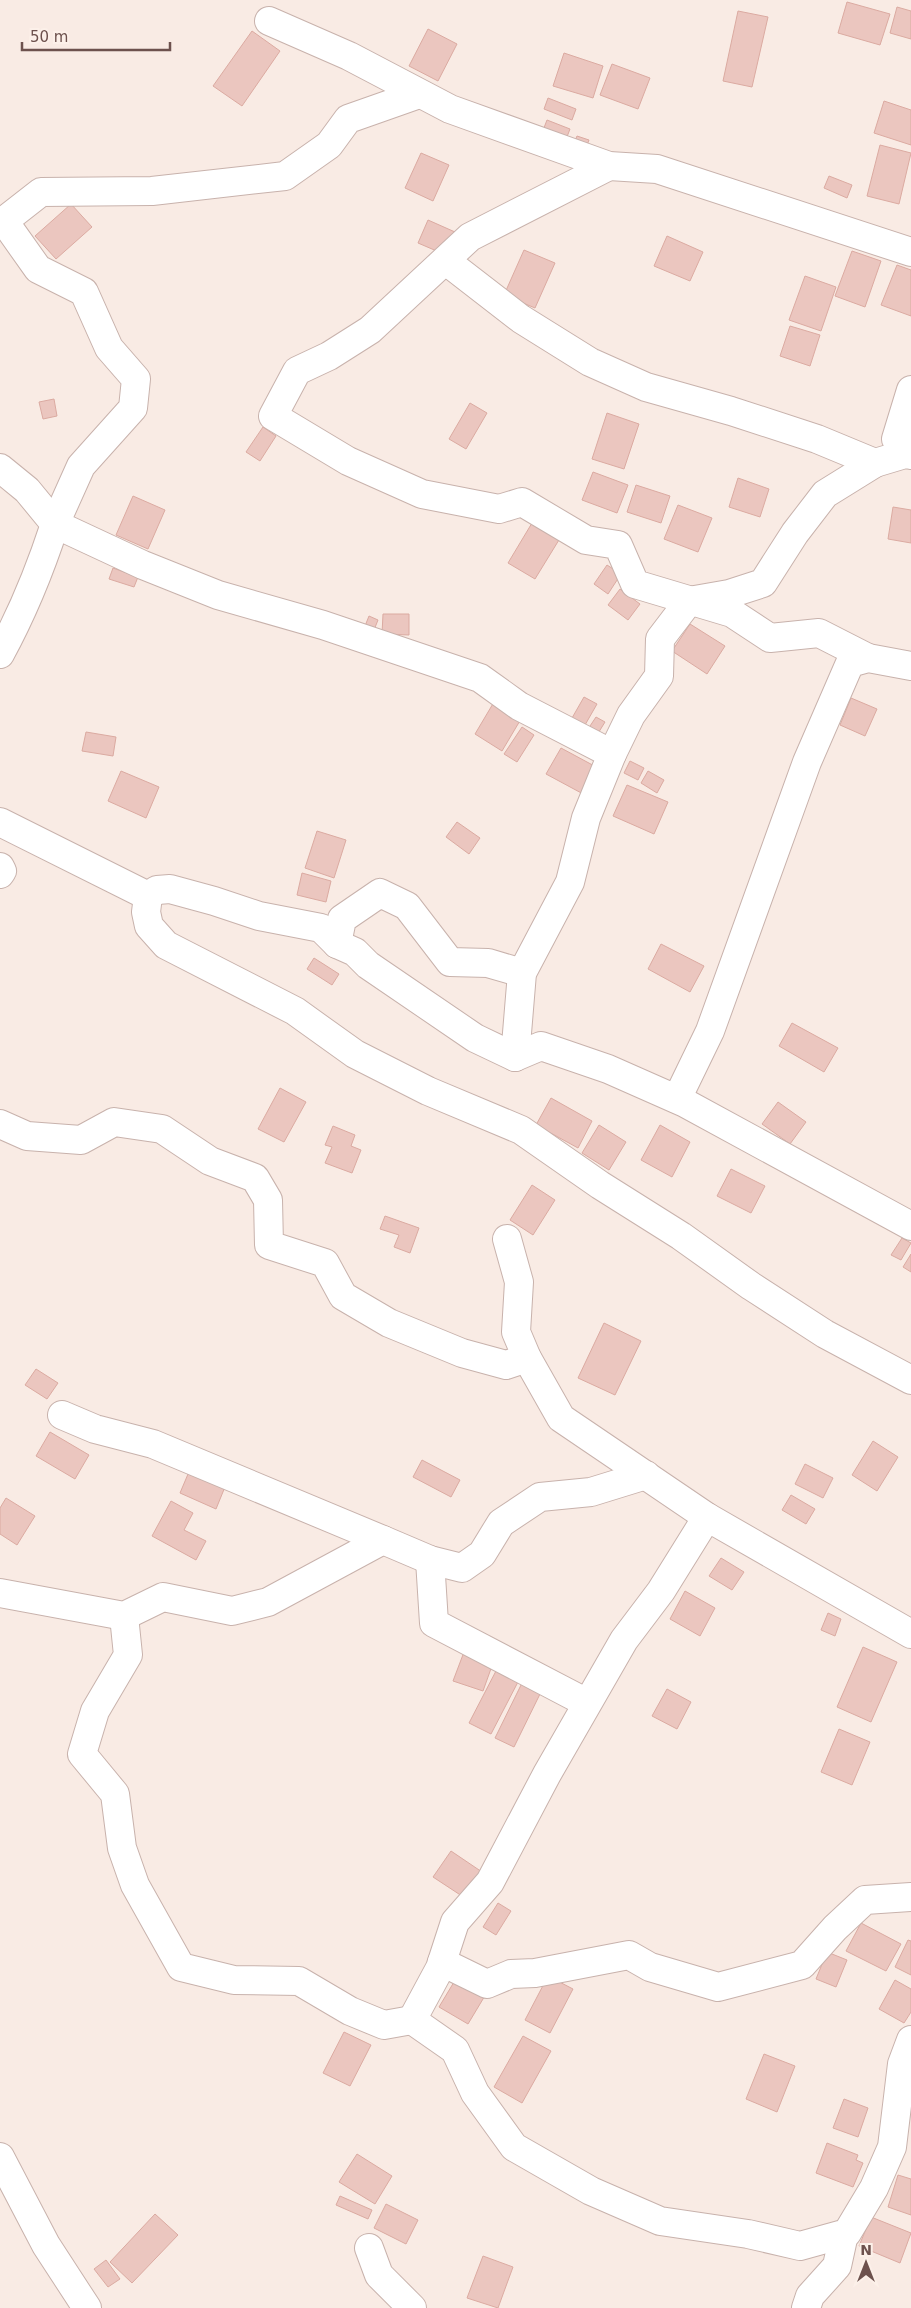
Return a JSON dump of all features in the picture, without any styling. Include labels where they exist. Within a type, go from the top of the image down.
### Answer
[{"type":"street","points":[[269,21],[349,56],[450,110],[609,166],[658,169],[911,252]]},
{"type":"street","points":[[0,654],[22,612],[54,524],[81,466],[133,408],[136,379],[109,348],[84,292],[38,269],[2,221],[41,192],[152,191],[285,176],[329,145],[348,119],[419,94]]},
{"type":"street","points":[[609,166],[470,237],[370,330],[329,356],[297,371],[273,416],[348,461],[422,494],[499,509],[522,502],[586,540],[618,545],[635,584],[732,613],[770,638],[819,633],[868,658],[911,666]]},
{"type":"street","points":[[446,261],[521,319],[590,362],[646,387],[731,410],[817,439],[875,463]]},
{"type":"street","points":[[515,1057],[522,973],[570,882],[586,818],[612,754],[631,716],[659,676],[660,639],[689,601],[729,594],[763,583],[795,533],[825,494],[875,463],[908,455],[896,439],[911,390]]},
{"type":"street","points":[[0,468],[27,490],[54,524],[143,565],[218,595],[322,625],[480,678],[519,706],[612,754]]},
{"type":"street","points":[[677,1099],[710,1032],[807,762],[850,663],[868,658]]},
{"type":"street","points":[[0,822],[148,896]]},
{"type":"street","points":[[0,867],[0,874]]},
{"type":"street","points":[[911,1226],[677,1099],[608,1068],[541,1046],[515,1057],[475,1038],[368,966],[355,952],[337,944],[321,928],[259,916],[170,889],[157,890],[148,896],[146,912],[149,926],[166,945],[295,1011],[355,1054],[428,1091],[521,1130],[600,1185],[681,1236],[751,1286],[825,1334],[911,1380]]},
{"type":"street","points":[[337,944],[342,919],[380,893],[407,906],[450,962],[488,963],[522,973]]},
{"type":"street","points":[[0,1124],[27,1136],[81,1140],[114,1122],[162,1129],[210,1161],[255,1178],[268,1200],[270,1245],[326,1263],[343,1296],[388,1323],[462,1353],[506,1365],[527,1358]]},
{"type":"street","points":[[507,1239],[519,1282],[516,1332],[527,1358],[561,1418],[707,1517],[911,1634]]},
{"type":"street","points":[[62,1415],[95,1429],[153,1444],[430,1560],[462,1568],[482,1554],[502,1523],[540,1497],[591,1492],[646,1475]]},
{"type":"street","points":[[412,2020],[442,1962],[455,1922],[490,1882],[624,1640],[661,1591],[707,1517]]},
{"type":"street","points":[[0,1593],[124,1616],[163,1598],[232,1610],[268,1602],[383,1540]]},
{"type":"street","points":[[430,1560],[434,1623],[587,1704]]},
{"type":"street","points":[[124,1616],[128,1655],[95,1711],[82,1754],[115,1794],[122,1848],[135,1885],[181,1967],[234,1980],[299,1982],[350,2011],[384,2025],[412,2020],[455,2050],[475,2093],[514,2147],[591,2191],[660,2221],[748,2234],[800,2246],[847,2233],[874,2188],[892,2147],[902,2064],[911,2040]]},
{"type":"street","points":[[442,1962],[487,1984],[511,1974],[536,1973],[629,1955],[650,1967],[718,1987],[802,1965],[834,1928],[865,1900],[911,1897]]},
{"type":"street","points":[[0,2157],[46,2245],[87,2308]]},
{"type":"street","points":[[806,2308],[810,2296],[837,2266],[844,2234]]},
{"type":"street","points":[[370,2248],[378,2275],[412,2308]]},
{"type":"building","points":[[847,2],[890,14],[880,45],[838,33]]},
{"type":"building","points":[[897,7],[911,11],[911,39],[890,33]]},
{"type":"building","points":[[738,11],[768,17],[752,87],[723,81]]},
{"type":"building","points":[[428,29],[457,44],[438,81],[409,66]]},
{"type":"building","points":[[252,31],[280,51],[242,106],[213,86]]},
{"type":"building","points":[[564,53],[603,66],[593,98],[553,86]]},
{"type":"building","points":[[612,64],[650,78],[638,109],[600,95]]},
{"type":"building","points":[[548,98],[576,109],[572,120],[544,109]]},
{"type":"building","points":[[884,101],[911,110],[911,145],[874,133]]},
{"type":"building","points":[[547,120],[570,129],[565,142],[542,133]]},
{"type":"building","points":[[577,136],[589,140],[585,150],[573,146]]},
{"type":"building","points":[[880,145],[911,153],[899,204],[867,196]]},
{"type":"building","points":[[421,153],[449,165],[433,201],[405,188]]},
{"type":"building","points":[[829,176],[852,185],[847,198],[824,188]]},
{"type":"building","points":[[71,204],[92,227],[56,259],[35,236]]},
{"type":"building","points":[[428,220],[455,232],[446,255],[418,243]]},
{"type":"building","points":[[667,236],[703,252],[690,281],[654,266]]},
{"type":"building","points":[[524,250],[555,263],[535,308],[504,295]]},
{"type":"building","points":[[852,251],[881,261],[865,307],[835,296]]},
{"type":"building","points":[[897,265],[911,270],[911,316],[881,305]]},
{"type":"building","points":[[805,276],[836,287],[821,331],[789,320]]},
{"type":"building","points":[[790,326],[820,335],[810,366],[780,356]]},
{"type":"building","points":[[54,399],[57,416],[43,419],[39,402]]},
{"type":"building","points":[[470,403],[487,413],[466,449],[449,439]]},
{"type":"building","points":[[607,413],[639,424],[624,469],[592,459]]},
{"type":"building","points":[[263,427],[276,436],[260,461],[246,452]]},
{"type":"building","points":[[593,472],[628,485],[617,513],[582,500]]},
{"type":"building","points":[[738,478],[769,489],[760,517],[729,507]]},
{"type":"building","points":[[636,485],[670,496],[661,523],[627,512]]},
{"type":"building","points":[[133,496],[165,510],[148,549],[116,535]]},
{"type":"building","points":[[678,505],[712,518],[698,552],[664,539]]},
{"type":"building","points":[[893,507],[911,510],[911,543],[888,539]]},
{"type":"building","points":[[535,518],[562,535],[535,579],[508,563]]},
{"type":"building","points":[[607,565],[621,574],[608,594],[594,584]]},
{"type":"building","points":[[113,568],[138,577],[134,587],[109,579]]},
{"type":"building","points":[[620,589],[640,604],[628,620],[608,605]]},
{"type":"building","points":[[383,614],[409,614],[409,635],[382,634]]},
{"type":"building","points":[[369,616],[378,620],[372,635],[363,631]]},
{"type":"building","points":[[690,624],[725,646],[707,674],[672,651]]},
{"type":"building","points":[[584,697],[597,704],[585,725],[572,718]]},
{"type":"building","points":[[851,698],[877,709],[865,736],[840,725]]},
{"type":"building","points":[[494,702],[521,719],[502,751],[475,734]]},
{"type":"building","points":[[596,717],[605,722],[597,735],[588,729]]},
{"type":"building","points":[[522,727],[534,735],[517,762],[504,754]]},
{"type":"building","points":[[86,732],[116,737],[113,756],[82,751]]},
{"type":"building","points":[[561,748],[600,769],[585,795],[546,774]]},
{"type":"building","points":[[630,761],[644,768],[638,780],[624,773]]},
{"type":"building","points":[[121,771],[159,787],[146,818],[108,801]]},
{"type":"building","points":[[648,771],[664,780],[657,793],[641,783]]},
{"type":"building","points":[[627,785],[668,802],[654,834],[613,816]]},
{"type":"building","points":[[457,822],[480,838],[469,854],[446,837]]},
{"type":"building","points":[[317,831],[346,840],[334,878],[305,868]]},
{"type":"building","points":[[302,873],[331,881],[326,902],[297,895]]},
{"type":"building","points":[[661,944],[704,966],[690,992],[648,969]]},
{"type":"building","points":[[314,958],[339,974],[332,985],[307,969]]},
{"type":"building","points":[[792,1023],[838,1048],[824,1072],[779,1046]]},
{"type":"building","points":[[280,1088],[306,1102],[284,1142],[258,1129]]},
{"type":"building","points":[[551,1098],[592,1121],[578,1148],[536,1125]]},
{"type":"building","points":[[778,1102],[806,1122],[790,1144],[762,1124]]},
{"type":"building","points":[[599,1125],[626,1142],[609,1170],[582,1153]]},
{"type":"building","points":[[660,1125],[690,1142],[672,1177],[641,1160]]},
{"type":"building","points":[[333,1126],[355,1135],[351,1146],[361,1150],[352,1173],[325,1163],[332,1147],[325,1145]]},
{"type":"building","points":[[731,1169],[765,1186],[751,1213],[717,1196]]},
{"type":"building","points":[[532,1185],[555,1200],[533,1235],[510,1220]]},
{"type":"building","points":[[385,1216],[419,1228],[410,1253],[394,1247],[399,1235],[380,1229]]},
{"type":"building","points":[[902,1238],[911,1243],[901,1260],[891,1255]]},
{"type":"building","points":[[911,1254],[911,1272],[903,1267]]},
{"type":"building","points":[[604,1323],[641,1341],[615,1395],[578,1378]]},
{"type":"building","points":[[36,1369],[58,1383],[47,1399],[25,1385]]},
{"type":"building","points":[[50,1432],[89,1455],[75,1479],[36,1456]]},
{"type":"building","points":[[873,1441],[898,1457],[877,1491],[852,1475]]},
{"type":"building","points":[[422,1460],[460,1480],[451,1497],[413,1477]]},
{"type":"building","points":[[805,1464],[833,1478],[823,1498],[795,1484]]},
{"type":"building","points":[[191,1467],[227,1482],[216,1509],[180,1493]]},
{"type":"building","points":[[791,1495],[815,1509],[806,1524],[782,1510]]},
{"type":"building","points":[[6,1498],[35,1516],[17,1545],[0,1534],[0,1508]]},
{"type":"building","points":[[171,1501],[193,1513],[184,1530],[206,1541],[196,1560],[152,1536]]},
{"type":"building","points":[[721,1558],[744,1572],[732,1590],[709,1576]]},
{"type":"building","points":[[685,1591],[715,1608],[700,1636],[670,1619]]},
{"type":"building","points":[[828,1613],[841,1619],[835,1636],[821,1630]]},
{"type":"building","points":[[863,1647],[897,1662],[871,1722],[837,1707]]},
{"type":"building","points":[[464,1652],[493,1663],[483,1691],[453,1681]]},
{"type":"building","points":[[497,1669],[519,1680],[491,1734],[469,1723]]},
{"type":"building","points":[[522,1683],[541,1692],[514,1747],[495,1738]]},
{"type":"building","points":[[667,1689],[691,1702],[677,1729],[652,1716]]},
{"type":"building","points":[[839,1729],[870,1742],[852,1785],[821,1772]]},
{"type":"building","points":[[451,1851],[485,1874],[468,1900],[433,1877]]},
{"type":"building","points":[[498,1903],[511,1911],[496,1935],[483,1927]]},
{"type":"building","points":[[861,1923],[901,1944],[886,1971],[846,1951]]},
{"type":"building","points":[[908,1940],[911,1941],[911,1975],[895,1967]]},
{"type":"building","points":[[827,1952],[847,1960],[836,1987],[816,1979]]},
{"type":"building","points":[[548,1976],[573,1989],[550,2033],[525,2020]]},
{"type":"building","points":[[457,1977],[486,1994],[468,2024],[439,2007]]},
{"type":"building","points":[[895,1980],[911,1989],[911,2012],[904,2023],[879,2009]]},
{"type":"building","points":[[344,2032],[371,2045],[350,2086],[323,2073]]},
{"type":"building","points":[[523,2036],[551,2051],[522,2103],[494,2087]]},
{"type":"building","points":[[764,2054],[795,2066],[777,2112],[746,2099]]},
{"type":"building","points":[[844,2099],[868,2108],[858,2137],[833,2128]]},
{"type":"building","points":[[827,2143],[858,2155],[856,2160],[863,2163],[853,2187],[816,2173]]},
{"type":"building","points":[[357,2154],[392,2176],[375,2204],[339,2182]]},
{"type":"building","points":[[898,2175],[911,2179],[911,2215],[888,2207]]},
{"type":"building","points":[[340,2196],[372,2210],[368,2219],[336,2205]]},
{"type":"building","points":[[386,2204],[418,2220],[406,2244],[374,2228]]},
{"type":"building","points":[[155,2214],[178,2235],[132,2283],[110,2262]]},
{"type":"building","points":[[871,2217],[911,2233],[900,2263],[859,2246]]},
{"type":"building","points":[[483,2256],[513,2267],[498,2308],[467,2298]]},
{"type":"building","points":[[106,2260],[120,2279],[108,2287],[94,2269]]}]
